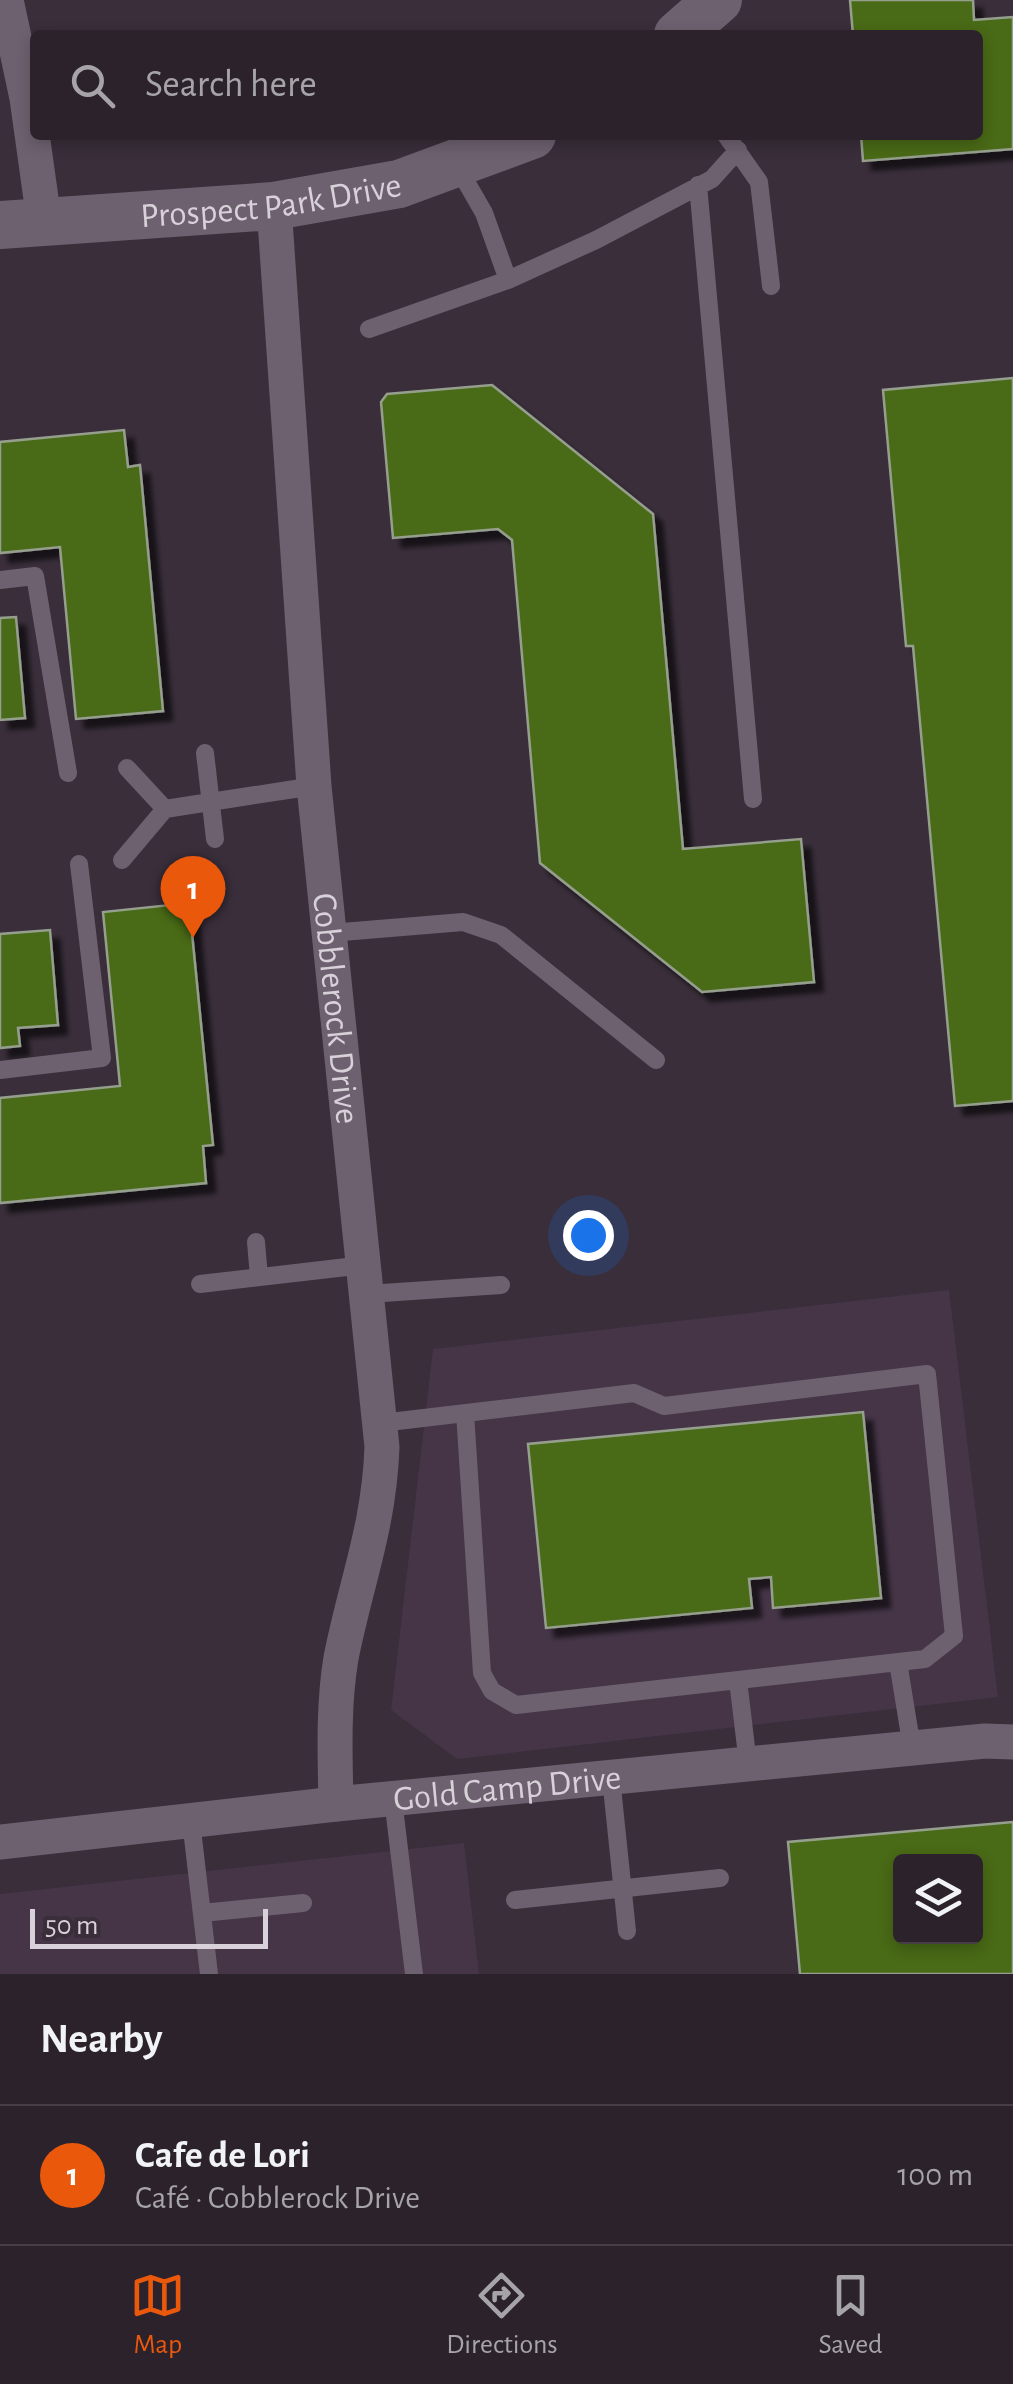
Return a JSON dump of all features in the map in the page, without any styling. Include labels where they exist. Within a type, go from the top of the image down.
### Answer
[{"type":"street","points":[[6,0],[27,98],[22,222]]},
{"type":"street","points":[[684,30],[718,0]]},
{"type":"street","name":"Prospect Park Drive","points":[[22,222],[274,206],[399,184],[520,140]]},
{"type":"street","name":"Cobblerock Drive","points":[[274,206],[314,786],[381,1424],[376,1520],[348,1625],[336,1699],[336,1804]]},
{"type":"street","name":"Gold Camp Drive","points":[[0,1842],[393,1798],[912,1748],[1013,1742]]},
{"type":"lane","points":[[369,328],[508,280],[712,180],[732,142],[759,182],[772,286]]},
{"type":"lane","points":[[456,166],[484,213],[508,280]]},
{"type":"lane","points":[[698,186],[753,798]]},
{"type":"lane","points":[[0,580],[35,576],[68,773]]},
{"type":"lane","points":[[205,753],[215,839]]},
{"type":"lane","points":[[127,768],[165,809]]},
{"type":"lane","points":[[122,860],[165,809],[314,786]]},
{"type":"lane","points":[[0,1070],[102,1058],[79,864]]},
{"type":"lane","points":[[330,934],[462,922],[501,934],[656,1060]]},
{"type":"lane","points":[[256,1242],[258,1277]]},
{"type":"lane","points":[[200,1284],[258,1277],[501,1286]]},
{"type":"lane","points":[[381,1424],[465,1413],[634,1392],[664,1406],[927,1374],[954,1636],[925,1660],[516,1705],[492,1691],[482,1673],[465,1413]]},
{"type":"lane","points":[[898,1662],[912,1748]]},
{"type":"lane","points":[[738,1680],[748,1764]]},
{"type":"lane","points":[[611,1778],[627,1931]]},
{"type":"lane","points":[[393,1798],[414,1974]]},
{"type":"lane","points":[[191,1820],[209,1974]]},
{"type":"lane","points":[[514,1900],[720,1878]]},
{"type":"lane","points":[[202,1913],[303,1903]]},
{"type":"shaded area","points":[[949,1290],[998,1697],[457,1759],[391,1710],[433,1349]]},
{"type":"shaded area","points":[[464,1843],[479,1974],[0,1974],[0,1894]]},
{"type":"building","points":[[850,0],[973,0],[974,20],[1013,17],[1013,149],[863,161],[861,140],[983,140],[983,30],[853,30]]},
{"type":"building","points":[[1013,378],[1013,1101],[955,1106],[913,646],[906,646],[883,390]]},
{"type":"building","points":[[492,385],[653,514],[683,849],[801,839],[814,982],[702,992],[540,863],[512,540],[498,529],[393,538],[381,402],[387,394]]},
{"type":"building","points":[[124,430],[128,467],[140,465],[163,711],[76,719],[60,547],[0,553],[0,442]]},
{"type":"building","points":[[16,617],[25,718],[0,720],[0,618]]},
{"type":"building","points":[[189,903],[213,1145],[203,1146],[206,1183],[0,1203],[0,1098],[120,1086],[103,912]]},
{"type":"building","points":[[50,930],[58,1025],[18,1028],[20,1046],[0,1048],[0,934]]},
{"type":"building","points":[[863,1412],[881,1598],[773,1608],[771,1577],[749,1579],[752,1608],[546,1628],[528,1444]]},
{"type":"building","points":[[1013,1822],[1013,1974],[800,1974],[788,1842]]},
{"type":"place","name":"Cafe de Lori","points":[[193,938]]}]
